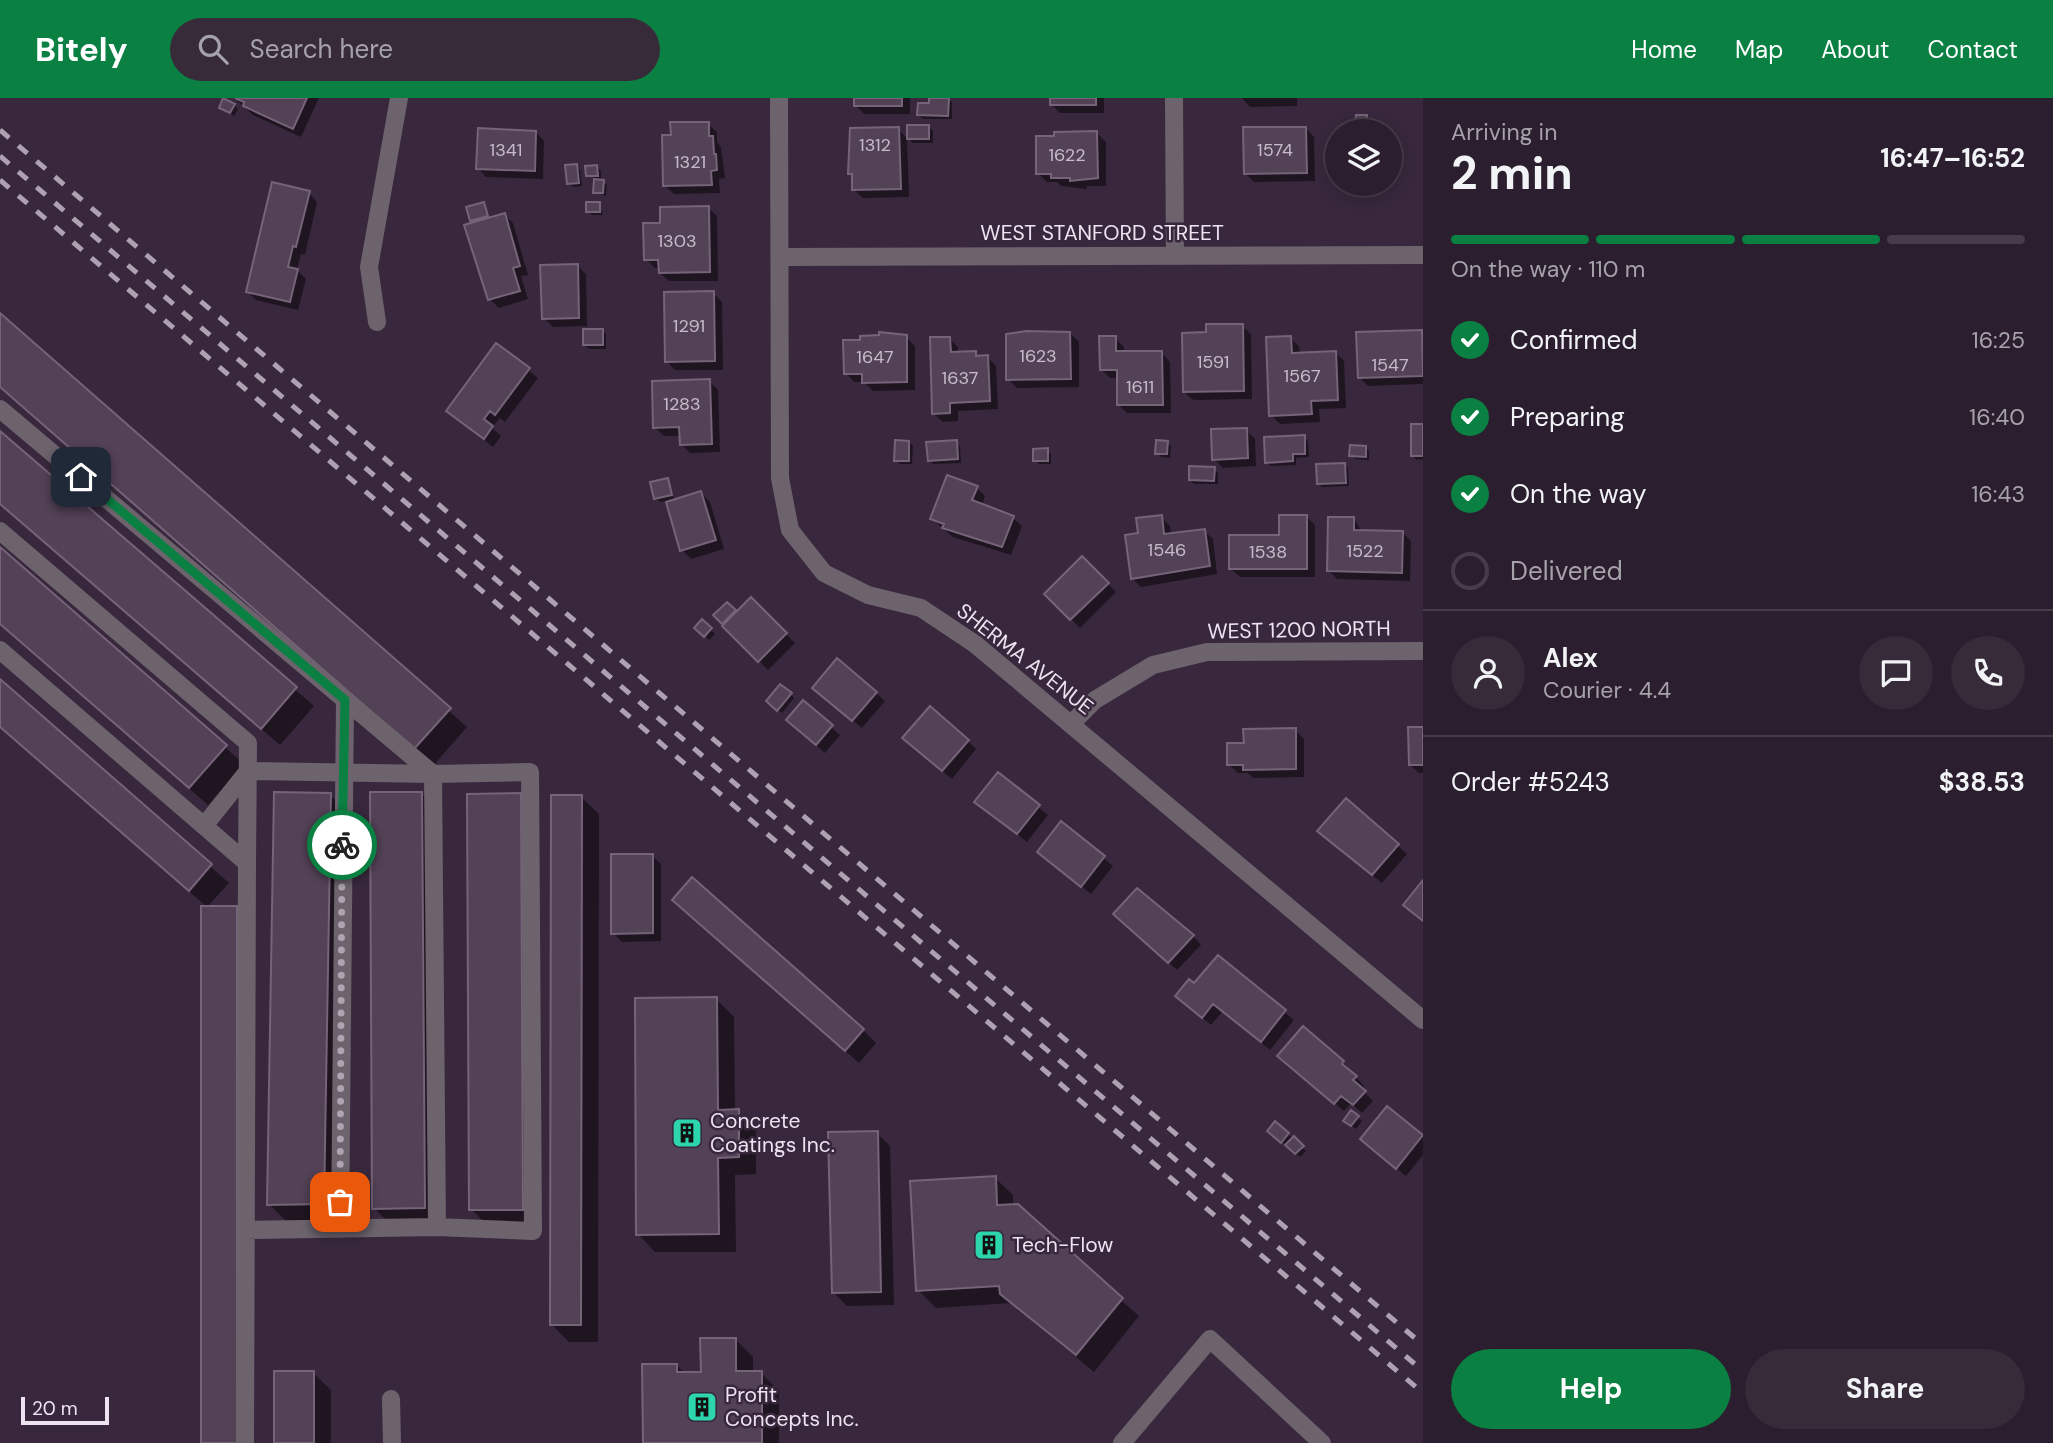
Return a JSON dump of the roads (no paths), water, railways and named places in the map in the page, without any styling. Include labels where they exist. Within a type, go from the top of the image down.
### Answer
[{"type":"street","points":[[377,322],[369,267],[399,98]]},
{"type":"street","name":"SHERMA AVENUE","points":[[779,98],[780,478],[790,530],[824,573],[868,595],[921,608],[975,644],[1423,1020]]},
{"type":"street","points":[[1174,98],[1175,256]]},
{"type":"street","name":"WEST STANFORD STREET","points":[[781,257],[1423,255]]},
{"type":"street","points":[[0,409],[433,774],[437,1227]]},
{"type":"street","points":[[0,531],[248,743],[245,1443]]},
{"type":"street","points":[[0,650],[247,863]]},
{"type":"street","name":"WEST 1200 NORTH","points":[[1071,724],[1095,700],[1153,665],[1207,652],[1423,651]]},
{"type":"street","points":[[340,1229],[342,772],[345,700]]},
{"type":"street","points":[[246,1230],[437,1227],[533,1231],[530,772],[433,774],[248,771]]},
{"type":"street","points":[[204,826],[248,771]]},
{"type":"street","points":[[1122,1443],[1210,1339],[1322,1443]]},
{"type":"street","points":[[391,1399],[392,1443]]},
{"type":"railway","points":[[0,130],[1423,1345]]},
{"type":"railway","points":[[0,156],[1423,1371]]},
{"type":"railway","points":[[0,180],[1423,1393]]},
{"type":"place","name":"Concrete Coatings Inc.","points":[[687,1133]]},
{"type":"place","name":"Tech-Flow","points":[[989,1245]]},
{"type":"place","name":"Profit Concepts Inc.","points":[[702,1407]]}]
